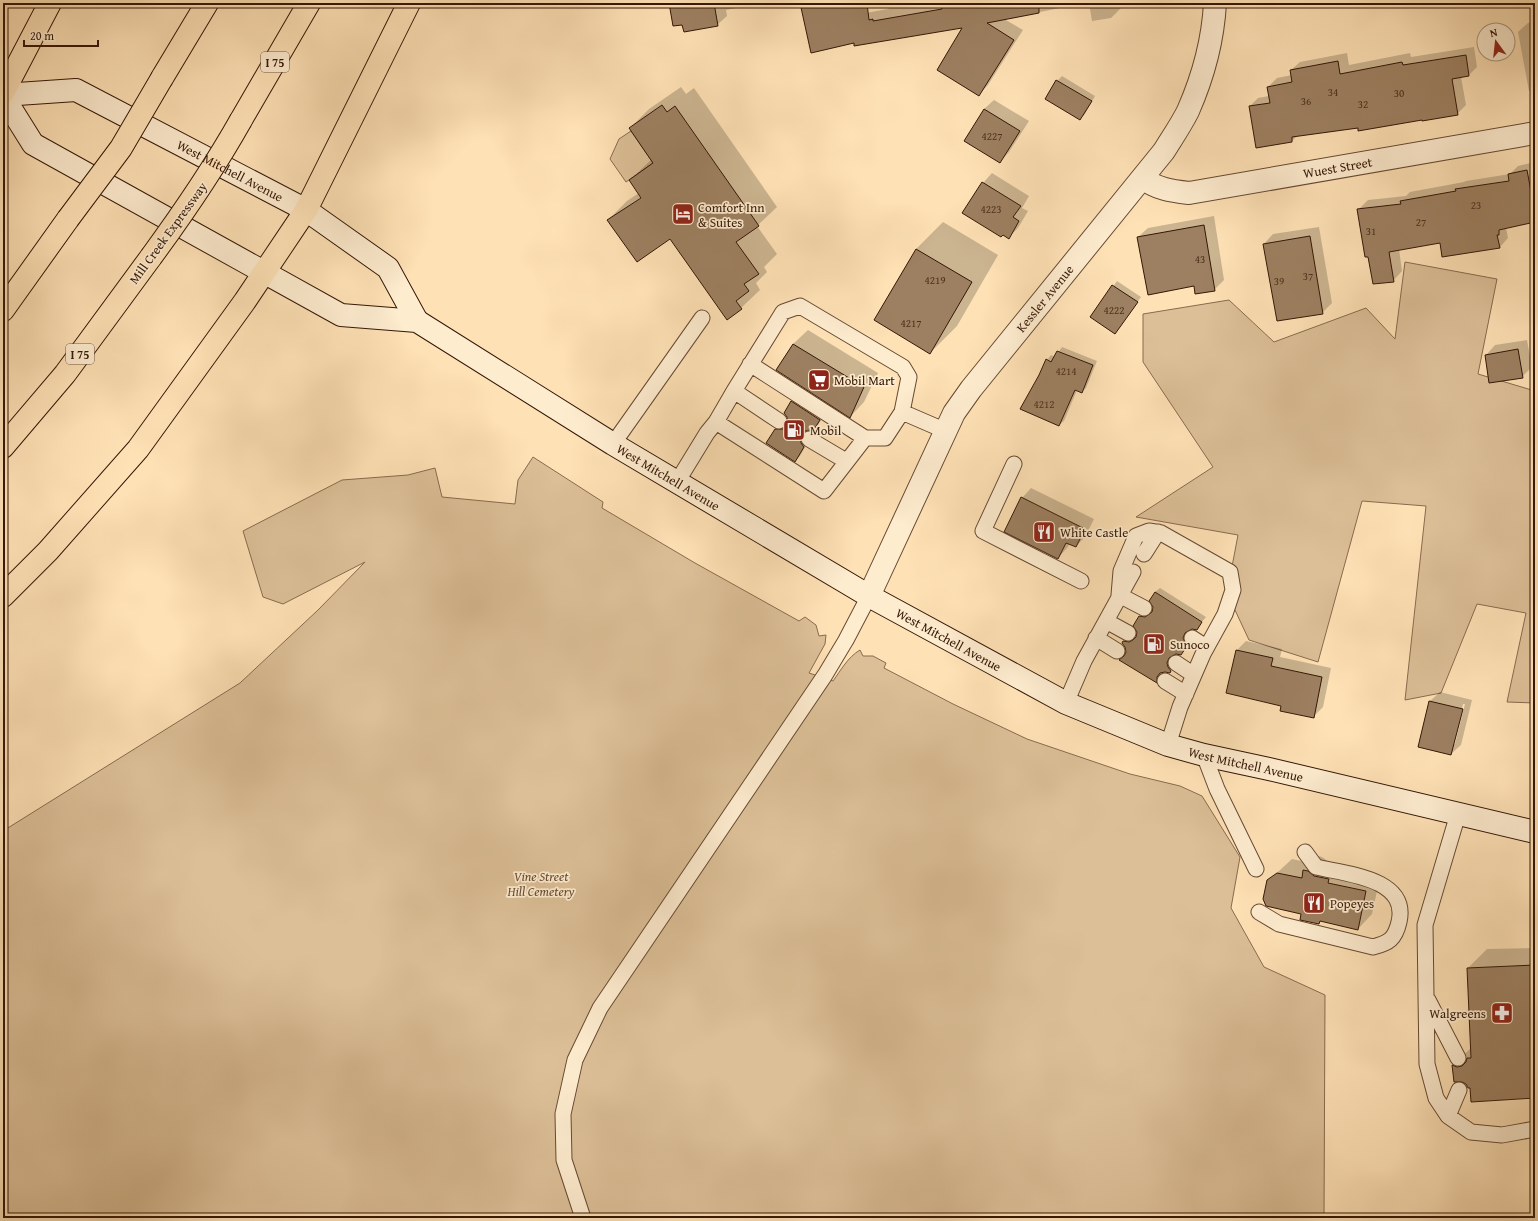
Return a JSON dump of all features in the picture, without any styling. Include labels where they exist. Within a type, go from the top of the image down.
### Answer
[{"type":"highway","points":[[3,95],[50,3]]},
{"type":"highway","points":[[3,310],[121,148],[207,3]]},
{"type":"highway","name":"Mill Creek Expressway","points":[[3,447],[66,374],[196,195],[220,157],[309,3]]},
{"type":"highway","points":[[3,596],[48,551],[138,449],[245,301],[306,210],[409,3]]},
{"type":"main road","name":"Kessler Avenue","points":[[869,596],[954,414],[971,389],[1164,151],[1188,111],[1204,68],[1214,23],[1215,3]]},
{"type":"main road","name":"West Mitchell Avenue","points":[[417,321],[388,268],[306,210],[76,90],[3,95],[33,144],[341,315],[417,321],[614,444],[869,596],[1066,703],[1168,745],[1204,755],[1535,832]]},
{"type":"main road","name":"Wuest Street","points":[[1143,178],[1168,191],[1189,193],[1535,133]]},
{"type":"lane","points":[[677,482],[716,422],[750,364],[783,312],[800,306],[904,367],[908,377],[902,412],[885,438],[865,438],[750,364]]},
{"type":"lane","points":[[614,444],[702,318]]},
{"type":"lane","points":[[734,391],[779,421]]},
{"type":"lane","points":[[902,412],[946,431]]},
{"type":"lane","points":[[716,422],[824,490],[865,438]]},
{"type":"lane","points":[[809,439],[846,461]]},
{"type":"lane","points":[[1014,464],[983,531],[1081,581]]},
{"type":"lane","points":[[1120,595],[1122,571],[1136,536],[1149,531],[1161,533],[1230,572],[1233,590],[1225,614],[1206,647],[1186,694],[1168,745]]},
{"type":"lane","points":[[1144,554],[1158,532]]},
{"type":"lane","points":[[1066,703],[1084,661],[1133,572]]},
{"type":"lane","points":[[1120,595],[1144,608]]},
{"type":"lane","points":[[583,1218],[564,1160],[563,1114],[574,1060],[600,1008],[825,675],[846,640],[869,596]]},
{"type":"lane","points":[[1106,620],[1128,633]]},
{"type":"lane","points":[[1096,638],[1117,651]]},
{"type":"lane","points":[[1192,638],[1206,647]]},
{"type":"lane","points":[[1176,663],[1194,675]]},
{"type":"lane","points":[[1165,681],[1186,694]]},
{"type":"lane","points":[[1204,755],[1217,789],[1256,869]]},
{"type":"lane","points":[[1458,814],[1425,925],[1427,1064],[1436,1098],[1448,1116],[1471,1132],[1502,1135],[1535,1130]]},
{"type":"lane","points":[[1259,912],[1279,924],[1373,947],[1387,943],[1397,932],[1401,913],[1397,899],[1389,890],[1376,881],[1316,867],[1305,852]]},
{"type":"lane","points":[[1426,996],[1458,1058]]},
{"type":"lane","points":[[1448,1116],[1459,1090]]},
{"type":"green space","points":[[631,131],[653,163],[626,182],[610,159],[619,139]]},
{"type":"green space","points":[[1405,262],[1497,279],[1478,374],[1535,391],[1535,703],[1507,702],[1526,613],[1477,604],[1441,693],[1405,700],[1426,506],[1362,501],[1318,662],[1249,640],[1227,593],[1238,535],[1136,517],[1213,467],[1143,362],[1143,314],[1229,300],[1274,342],[1366,308],[1395,339]]},
{"type":"green space","points":[[1535,303],[1535,368],[1531,307]]},
{"type":"green space","name":"Vine Street Hill Cemetery","points":[[533,457],[603,502],[602,508],[695,563],[799,621],[805,617],[816,625],[819,636],[826,635],[825,644],[809,673],[833,681],[848,660],[860,650],[863,656],[873,656],[886,663],[884,668],[953,704],[1027,739],[1130,774],[1180,786],[1202,796],[1240,857],[1231,908],[1264,967],[1325,995],[1324,1218],[3,1218],[3,831],[240,683],[318,610],[365,562],[283,604],[263,597],[243,531],[342,480],[408,475],[435,468],[442,497],[515,504],[518,480]]},
{"type":"building","points":[[669,3],[714,3],[718,26],[684,32],[682,25],[673,26]]},
{"type":"building","points":[[800,3],[867,3],[869,20],[873,19],[873,21],[942,9],[941,3],[1039,3],[1039,13],[987,23],[1014,40],[979,96],[937,70],[962,28],[854,46],[854,43],[811,53]]},
{"type":"building","points":[[1466,55],[1469,76],[1452,79],[1458,115],[1358,131],[1358,128],[1292,137],[1292,142],[1256,148],[1249,106],[1270,103],[1267,87],[1292,82],[1290,70],[1338,61],[1340,74],[1402,62],[1403,65]]},
{"type":"building","points":[[1056,80],[1092,101],[1080,120],[1045,99]]},
{"type":"building","name":"Comfort Inn & Suites","points":[[662,105],[667,112],[675,106],[759,226],[736,242],[759,274],[744,284],[749,291],[736,301],[742,309],[727,320],[670,239],[637,262],[607,220],[641,198],[629,180],[653,163],[629,128]]},
{"type":"building","points":[[984,109],[1020,131],[1000,163],[964,141]]},
{"type":"building","points":[[1527,170],[1535,213],[1535,222],[1499,230],[1499,235],[1497,235],[1500,248],[1442,257],[1440,243],[1389,252],[1394,282],[1373,284],[1368,257],[1365,257],[1357,209],[1401,204],[1400,201],[1456,191],[1455,189],[1509,181],[1508,174]]},
{"type":"building","points":[[982,182],[1021,206],[1013,217],[1019,221],[1009,239],[1003,235],[1001,237],[962,213]]},
{"type":"building","points":[[1204,225],[1215,291],[1195,294],[1194,286],[1148,295],[1137,237]]},
{"type":"building","points":[[1310,236],[1323,314],[1277,321],[1263,244]]},
{"type":"building","points":[[916,249],[972,282],[930,354],[874,320]]},
{"type":"building","points":[[1112,285],[1138,302],[1115,334],[1090,317]]},
{"type":"building","name":"Mobil Mart","points":[[793,344],[864,387],[850,418],[776,370]]},
{"type":"building","points":[[1518,349],[1523,378],[1489,383],[1485,355]]},
{"type":"building","points":[[1057,351],[1093,365],[1082,393],[1075,390],[1059,426],[1020,409],[1046,359],[1051,362]]},
{"type":"building","name":"Mobil","points":[[791,401],[820,420],[813,431],[805,431],[801,435],[801,443],[804,447],[795,462],[766,443],[775,429],[783,429],[787,426],[787,417],[784,413]]},
{"type":"building","name":"White Castle","points":[[1021,497],[1085,529],[1076,547],[1066,543],[1058,559],[1004,532]]},
{"type":"building","name":"Sunoco","points":[[1155,592],[1202,622],[1197,630],[1192,629],[1185,633],[1183,638],[1187,646],[1181,655],[1176,654],[1169,658],[1167,663],[1171,671],[1170,673],[1160,673],[1157,677],[1157,683],[1119,660],[1126,652],[1122,643],[1123,641],[1129,642],[1136,637],[1137,632],[1133,626],[1139,616],[1145,617],[1152,612],[1153,607],[1149,601]]},
{"type":"building","points":[[1236,650],[1273,658],[1271,666],[1322,677],[1314,718],[1280,711],[1281,706],[1226,693]]},
{"type":"building","points":[[1429,701],[1463,709],[1451,755],[1418,747]]},
{"type":"building","name":"Popeyes","points":[[1303,870],[1308,871],[1314,876],[1329,879],[1328,883],[1366,891],[1358,930],[1320,921],[1319,924],[1300,920],[1301,914],[1266,906],[1263,899],[1267,880],[1277,873],[1302,878]]},
{"type":"building","name":"Walgreens","points":[[1535,965],[1535,1098],[1471,1102],[1470,1088],[1462,1082],[1454,1082],[1452,1065],[1457,1067],[1462,1066],[1466,1062],[1467,1058],[1471,1058],[1467,968]]},
{"type":"place","name":"Comfort Inn & Suites","points":[[683,214]]},
{"type":"place","name":"Mobil Mart","points":[[819,380]]},
{"type":"place","name":"Mobil","points":[[794,430]]},
{"type":"place","name":"White Castle","points":[[1044,532]]},
{"type":"place","name":"Sunoco","points":[[1154,644]]},
{"type":"place","name":"Popeyes","points":[[1314,903]]},
{"type":"place","name":"Walgreens","points":[[1502,1013]]}]
